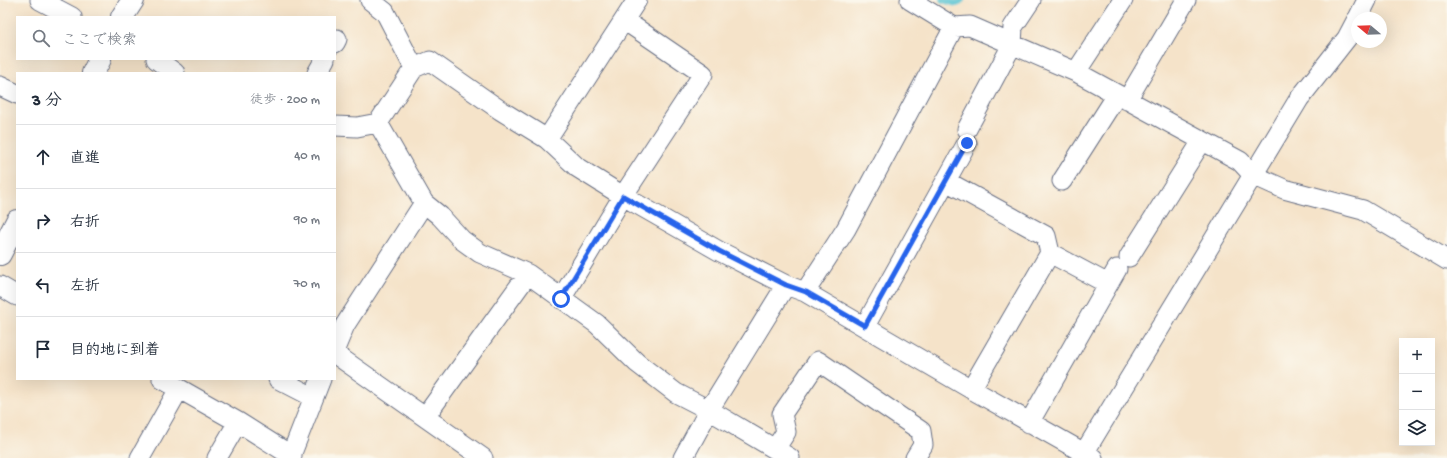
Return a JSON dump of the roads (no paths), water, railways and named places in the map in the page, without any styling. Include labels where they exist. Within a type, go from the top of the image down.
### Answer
[{"type":"street","points":[[40,0],[70,16]]},
{"type":"street","points":[[123,16],[133,0]]},
{"type":"street","points":[[370,0],[384,12],[414,68]]},
{"type":"street","points":[[547,139],[637,0]]},
{"type":"street","points":[[910,0],[954,27],[970,26],[1076,72],[1240,161],[1253,175],[1284,189],[1363,210],[1447,260]]},
{"type":"street","points":[[865,326],[946,181],[1012,45],[1013,27],[1031,0]]},
{"type":"street","points":[[1076,72],[1123,0]]},
{"type":"street","points":[[1062,181],[1122,98],[1186,0]]},
{"type":"street","points":[[1361,12],[1367,0]]},
{"type":"street","points":[[561,299],[623,196],[704,74],[624,20]]},
{"type":"street","points":[[806,292],[846,229],[954,27]]},
{"type":"street","points":[[336,126],[357,127],[378,123],[414,68],[430,61],[500,110],[547,139],[578,168],[623,196],[719,251],[786,285],[806,292],[1086,456],[1298,100],[1348,38],[1351,32]]},
{"type":"street","points":[[93,72],[99,60]]},
{"type":"street","points":[[157,60],[174,72]]},
{"type":"street","points":[[318,72],[324,60]]},
{"type":"street","points":[[0,86],[16,94]]},
{"type":"street","points":[[378,123],[424,203],[440,216],[462,240],[480,254],[528,274],[597,324],[637,363],[676,393],[709,410],[783,454],[786,432],[782,414],[818,361],[921,431],[923,446],[915,458]]},
{"type":"street","points":[[1029,423],[1118,270],[1202,141]]},
{"type":"street","points":[[946,181],[1046,236],[1050,253],[971,389]]},
{"type":"street","points":[[336,345],[344,325],[424,203]]},
{"type":"street","points":[[0,254],[16,223]]},
{"type":"street","points":[[1050,253],[1118,270]]},
{"type":"street","points":[[425,417],[528,274]]},
{"type":"street","points":[[684,458],[709,410],[786,285]]},
{"type":"street","points":[[0,286],[16,295]]},
{"type":"street","points":[[336,355],[483,458]]},
{"type":"street","points":[[164,380],[238,422],[291,457],[321,380]]},
{"type":"street","points":[[280,380],[313,398]]},
{"type":"street","points":[[140,458],[179,389]]},
{"type":"street","points":[[217,458],[238,422]]},
{"type":"waterway","points":[[943,0],[957,4],[962,0]]}]
